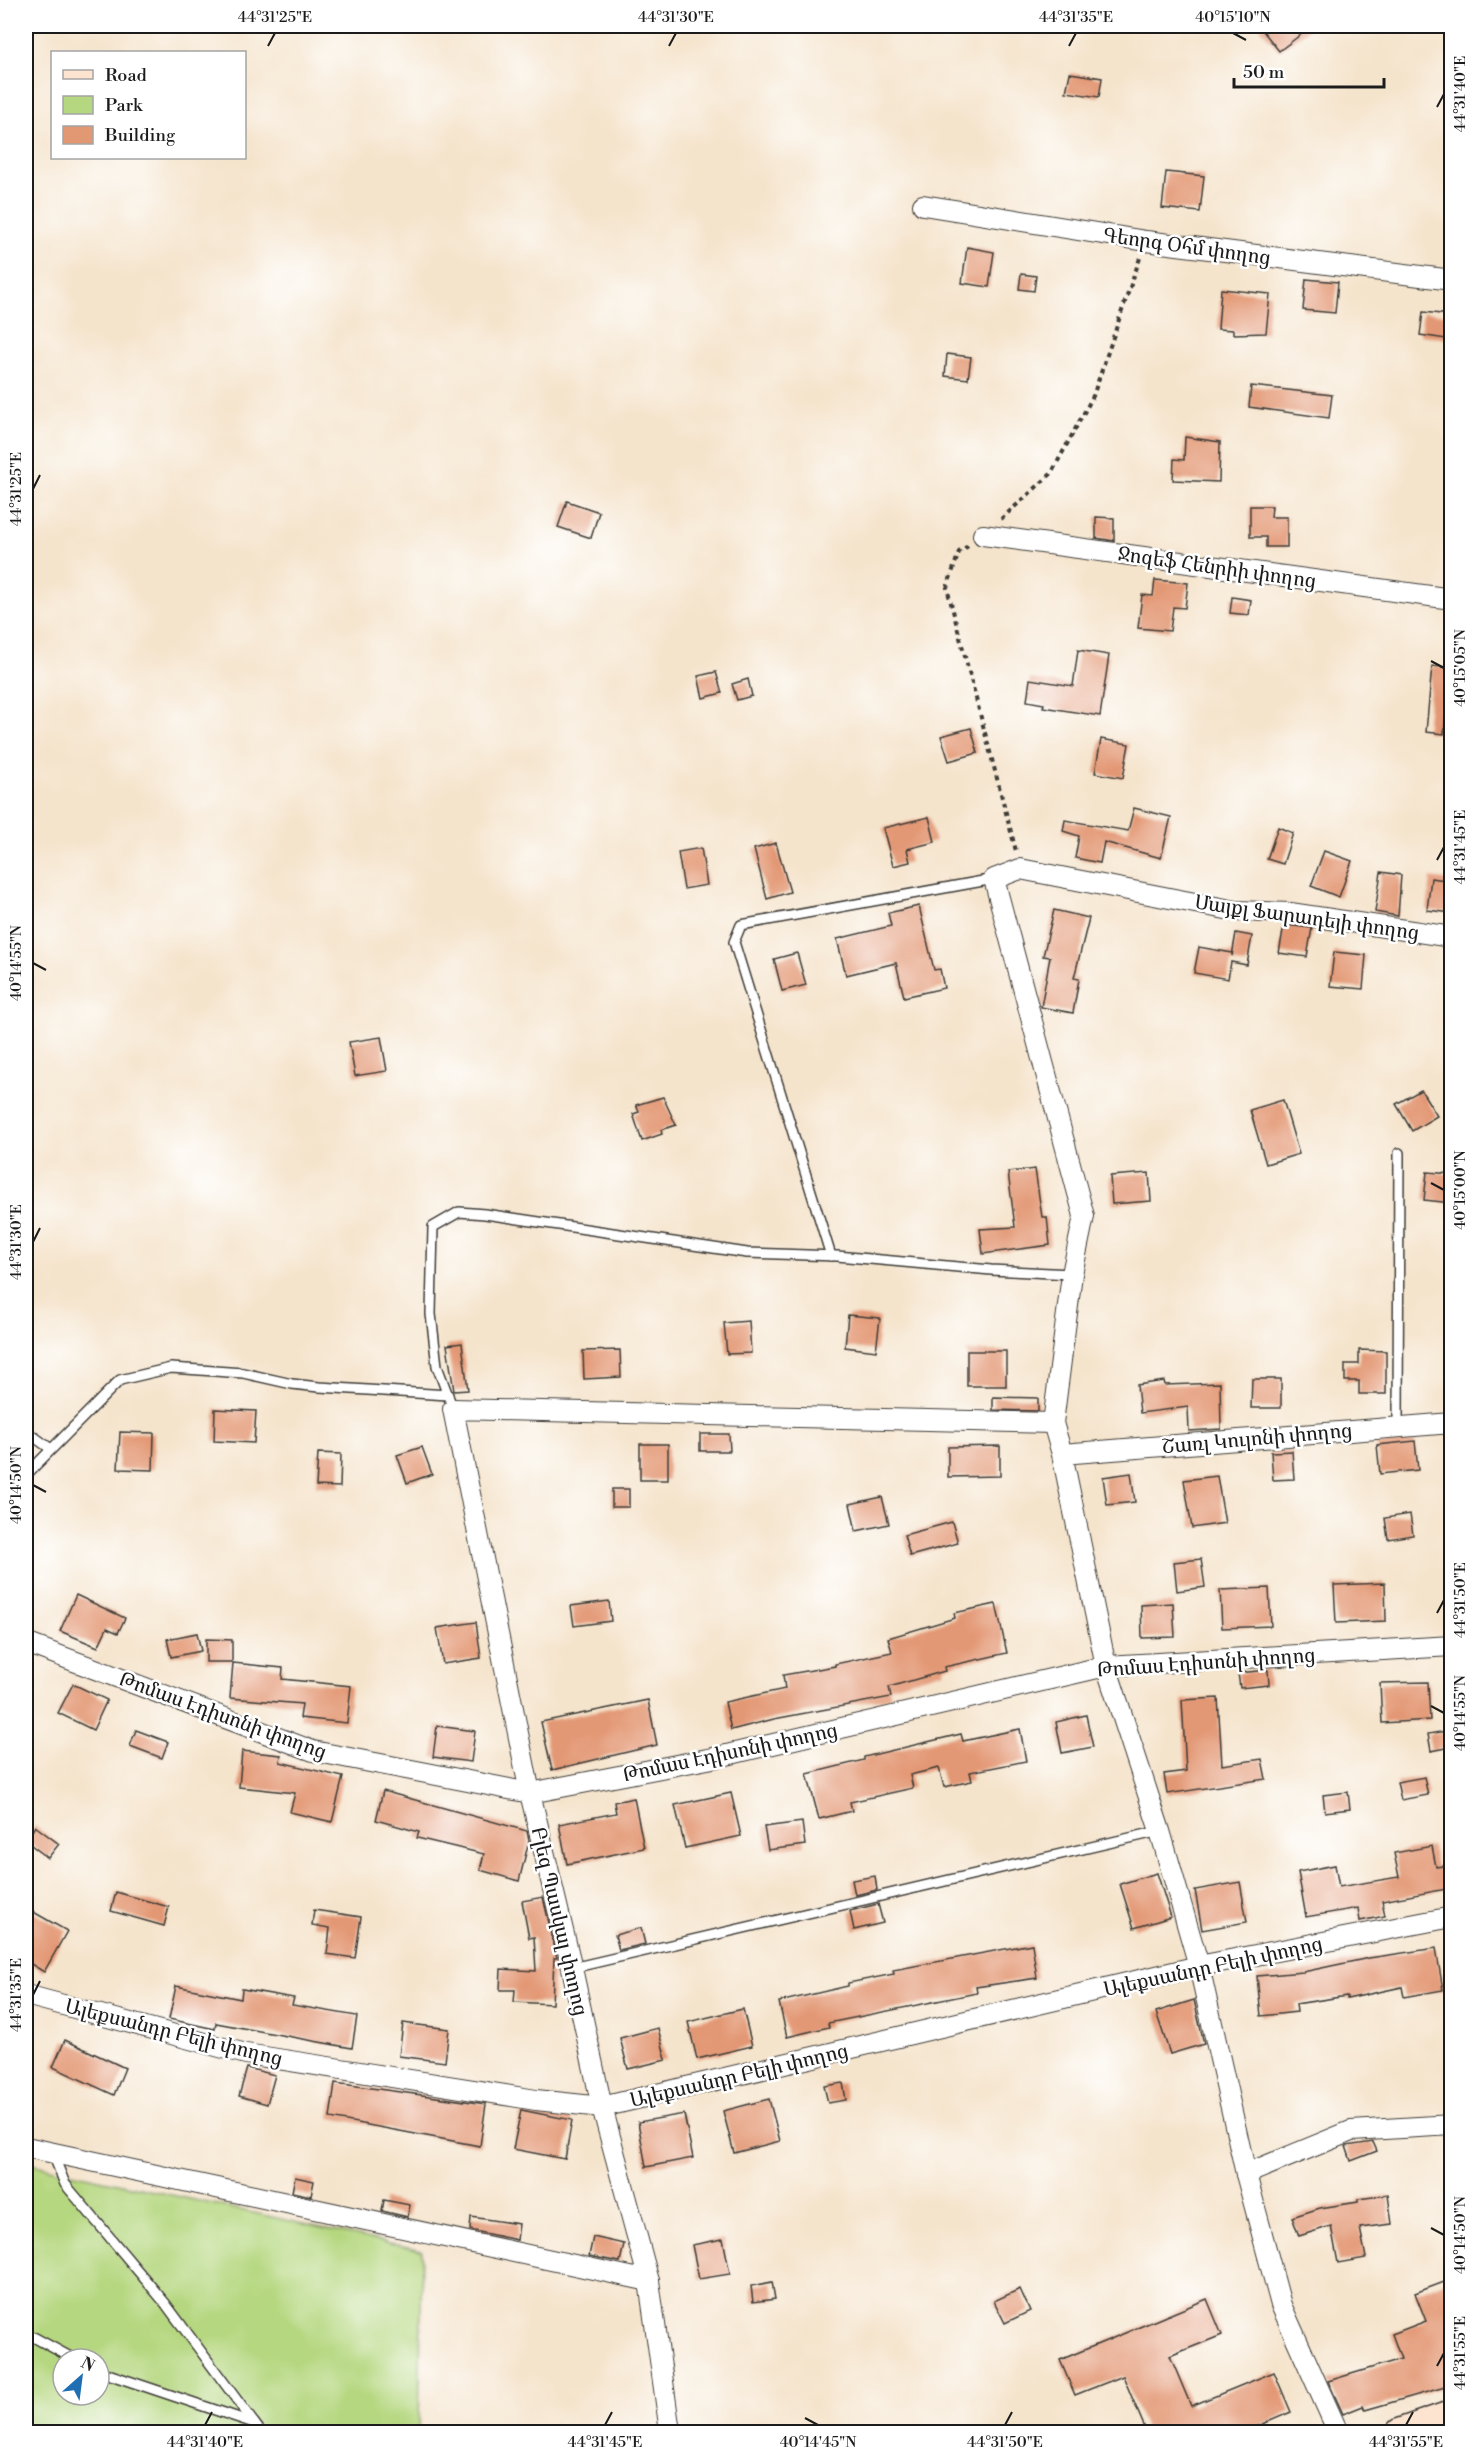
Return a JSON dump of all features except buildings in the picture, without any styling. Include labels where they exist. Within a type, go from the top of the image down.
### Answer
[{"type":"main road","points":[[1400,2433],[1452,2414]]},
{"type":"street","name":"Գեորգ Օհմ փողոց","points":[[923,205],[1146,241],[1452,280]]},
{"type":"street","name":"Ջոզեֆ Հենրիի փողոց","points":[[983,535],[1452,599]]},
{"type":"street","name":"Մայքլ Ֆարադեյի փողոց","points":[[994,879],[1020,869],[1236,911],[1290,913],[1452,937]]},
{"type":"street","points":[[994,879],[1084,1216],[1072,1274],[1053,1423],[1062,1454],[1106,1666],[1160,1831],[1199,1966],[1246,2174],[1281,2306],[1338,2433]]},
{"type":"street","points":[[450,1402],[1053,1423]]},
{"type":"street","name":"Բլեզ Պասկալ փողոց","points":[[450,1402],[530,1793],[572,1968],[602,2107],[649,2281],[670,2433]]},
{"type":"street","name":"Շառլ Կուլոնի փողոց","points":[[1062,1454],[1452,1423]]},
{"type":"street","name":"Թոմաս Էդիսոնի փողոց","points":[[26,1643],[313,1751],[530,1793],[718,1757],[1106,1666],[1452,1646]]},
{"type":"street","name":"Ալեքսանդր Բելի փողոց","points":[[26,1995],[246,2054],[536,2100],[602,2107],[1199,1966],[1452,1917]]},
{"type":"street","points":[[1246,2174],[1351,2131],[1452,2125]]},
{"type":"street","points":[[26,2146],[53,2154],[649,2281]]},
{"type":"lane","points":[[831,1256],[735,942],[741,925],[994,879]]},
{"type":"lane","points":[[1398,1426],[1399,1153]]},
{"type":"lane","points":[[26,1475],[120,1380],[171,1368],[243,1373],[292,1384],[450,1402],[437,1366],[432,1314],[433,1227],[459,1212],[747,1253],[831,1256],[991,1270],[1072,1274]]},
{"type":"lane","points":[[26,1431],[51,1449]]},
{"type":"lane","points":[[572,1968],[1160,1831]]},
{"type":"lane","points":[[53,2154],[65,2184],[165,2303],[261,2433]]},
{"type":"lane","points":[[26,2333],[52,2347]]},
{"type":"lane","points":[[111,2376],[254,2423]]},
{"type":"green space","points":[[26,2163],[422,2250],[419,2432],[26,2432]]}]
